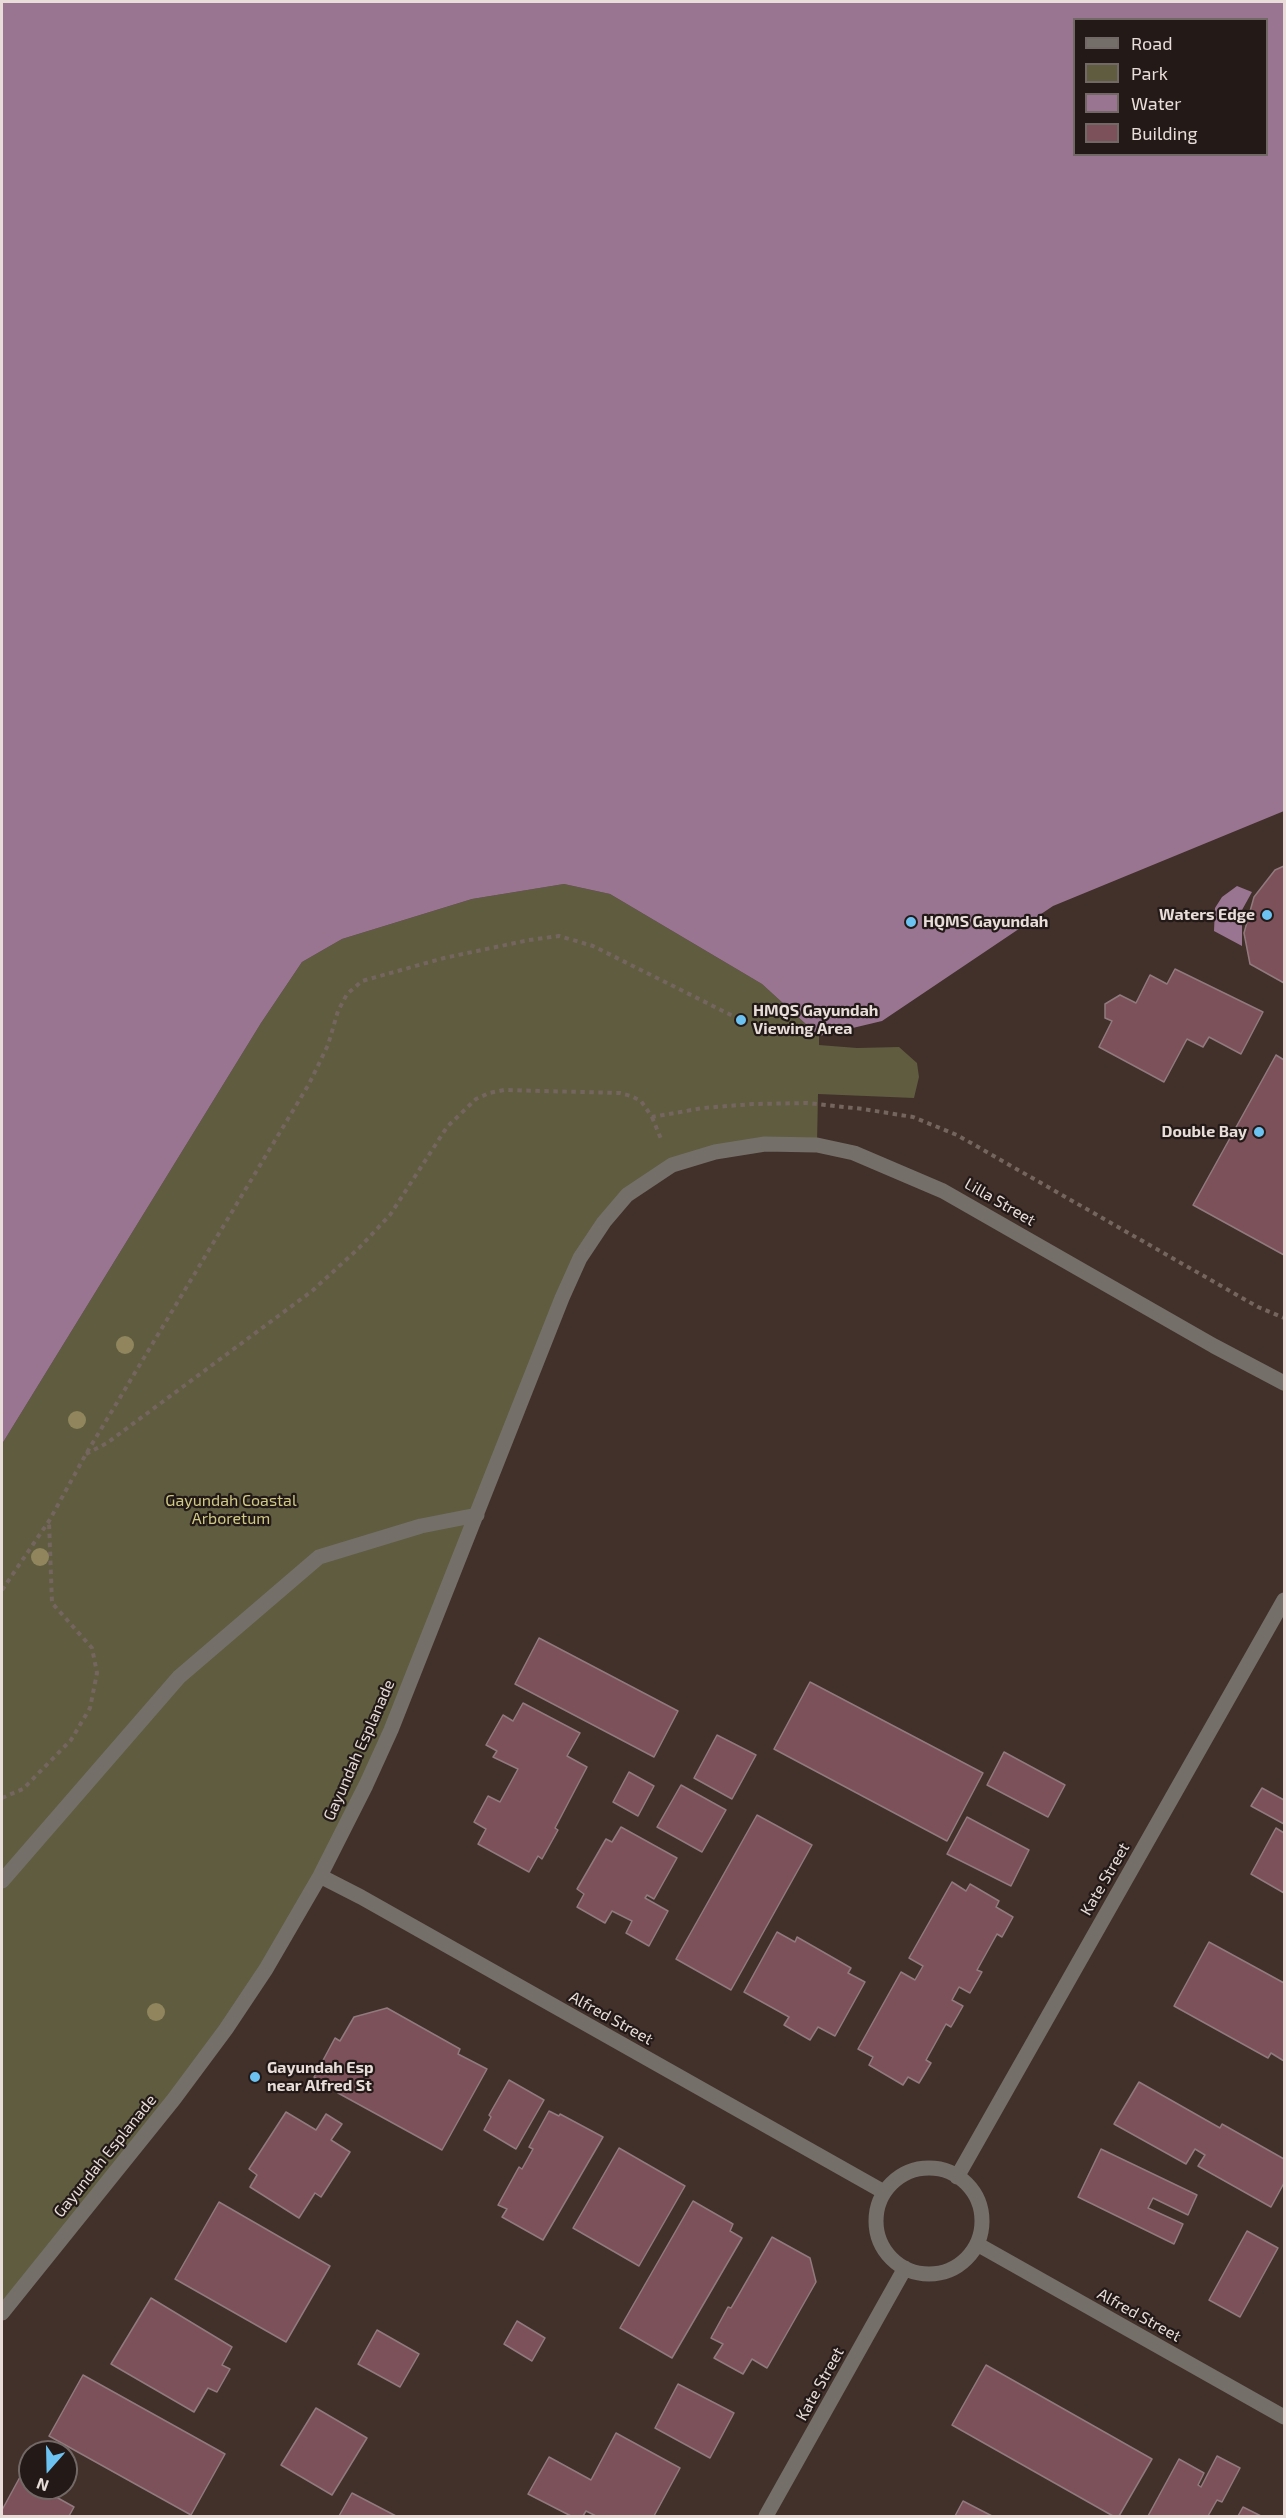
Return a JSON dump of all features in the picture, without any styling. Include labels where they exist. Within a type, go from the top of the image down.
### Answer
[{"type":"street","name":"Lilla Street","points":[[672,1165],[715,1152],[765,1144],[817,1144],[854,1153],[944,1191],[1214,1346],[1284,1383]]},
{"type":"street","name":"Gayundah Esplanade","points":[[2,2313],[174,2099],[226,2029],[266,1969],[320,1876],[391,1730],[562,1298],[580,1258],[604,1222],[627,1195],[672,1165]]},
{"type":"street","points":[[2,1881],[179,1677],[319,1557],[421,1526],[477,1515]]},
{"type":"street","name":"Kate Street","points":[[957,2177],[1284,1600]]},
{"type":"street","name":"Alfred Street","points":[[320,1876],[884,2192]]},
{"type":"street","points":[[931,2168],[949,2172],[965,2182],[976,2196],[982,2212],[982,2229],[977,2244],[967,2258],[954,2268],[938,2273],[922,2274],[905,2268],[892,2259],[882,2246],[876,2228],[877,2209],[884,2192],[896,2179],[913,2170],[931,2168]]},
{"type":"street","name":"Alfred Street","points":[[977,2244],[1284,2417]]},
{"type":"street","name":"Kate Street","points":[[766,2517],[905,2268]]},
{"type":"path","points":[[2,1590],[49,1521],[86,1454],[309,1084],[328,1045],[338,1011],[346,994],[362,981],[444,958],[559,936],[592,945],[741,1020]]},
{"type":"path","points":[[2,1798],[23,1789],[72,1740],[90,1708],[97,1673],[92,1648],[52,1603],[49,1521]]},
{"type":"green space","name":"Gayundah Coastal Arboretum","points":[[564,884],[610,894],[762,984],[819,1036],[819,1045],[857,1048],[899,1047],[917,1063],[919,1077],[914,1098],[818,1094],[817,1145],[715,1152],[627,1195],[580,1258],[391,1730],[266,1969],[2,2313],[2,1444],[261,1023],[302,962],[342,939],[472,899]]},
{"type":"water","points":[[2,2],[1284,2],[1284,811],[1053,906],[882,1021],[819,1036],[762,984],[610,894],[564,884],[472,899],[342,939],[302,962],[261,1023],[2,1444]]},
{"type":"water","points":[[1237,886],[1252,892],[1242,910],[1242,946],[1214,931],[1215,908],[1222,897]]},
{"type":"building","name":"Waters Edge","points":[[1284,866],[1284,983],[1250,964],[1244,933],[1254,897],[1275,870]]},
{"type":"building","points":[[1175,969],[1263,1012],[1241,1054],[1209,1037],[1203,1047],[1187,1039],[1164,1082],[1099,1047],[1112,1021],[1105,1018],[1105,1004],[1120,995],[1136,1003],[1150,975],[1167,984]]},
{"type":"building","name":"Double Bay","points":[[1276,1055],[1284,1060],[1284,1255],[1193,1205]]},
{"type":"building","points":[[539,1638],[678,1711],[654,1757],[515,1684]]},
{"type":"building","points":[[810,1682],[983,1773],[947,1841],[774,1749]]},
{"type":"building","points":[[523,1703],[580,1733],[567,1756],[587,1767],[555,1828],[558,1830],[542,1859],[538,1856],[529,1872],[478,1844],[486,1829],[474,1822],[488,1796],[500,1802],[518,1769],[493,1757],[497,1751],[486,1745],[503,1715],[513,1721]]},
{"type":"building","points":[[717,1735],[756,1755],[732,1799],[694,1778]]},
{"type":"building","points":[[1004,1752],[1065,1785],[1048,1817],[987,1785]]},
{"type":"building","points":[[629,1772],[654,1786],[638,1816],[613,1802]]},
{"type":"building","points":[[681,1785],[726,1810],[702,1852],[657,1827]]},
{"type":"building","points":[[1262,1788],[1284,1800],[1284,1824],[1251,1806]]},
{"type":"building","points":[[757,1815],[812,1845],[731,1990],[676,1959]]},
{"type":"building","points":[[967,1817],[1029,1850],[1011,1886],[947,1854]]},
{"type":"building","points":[[621,1827],[677,1858],[654,1899],[647,1895],[645,1898],[668,1911],[649,1946],[626,1933],[632,1921],[612,1911],[605,1923],[577,1907],[584,1894],[577,1889],[606,1839],[612,1842]]},
{"type":"building","points":[[1276,1828],[1284,1833],[1284,1893],[1251,1874]]},
{"type":"building","points":[[952,1882],[966,1891],[970,1884],[999,1901],[996,1907],[1013,1917],[1002,1937],[997,1934],[977,1970],[982,1972],[970,1993],[959,1987],[952,2000],[963,2006],[951,2027],[946,2024],[926,2060],[931,2063],[919,2083],[908,2077],[903,2085],[869,2065],[873,2057],[858,2049],[901,1972],[915,1980],[923,1966],[909,1958]]},
{"type":"building","points":[[777,1932],[795,1942],[797,1937],[851,1968],[848,1973],[865,1982],[835,2036],[818,2027],[810,2040],[784,2025],[789,2017],[744,1992]]},
{"type":"building","points":[[1209,1942],[1284,1983],[1284,2061],[1271,2053],[1268,2058],[1174,2006]]},
{"type":"building","points":[[387,2008],[460,2049],[458,2054],[487,2069],[442,2150],[338,2093],[339,2090],[314,2077],[335,2038],[340,2041],[354,2017]]},
{"type":"building","points":[[509,2080],[544,2100],[516,2149],[484,2130],[491,2117],[489,2115]]},
{"type":"building","points":[[1139,2082],[1220,2128],[1222,2124],[1284,2159],[1284,2183],[1271,2207],[1198,2166],[1205,2155],[1195,2149],[1186,2164],[1114,2124]]},
{"type":"building","points":[[549,2111],[559,2116],[560,2114],[603,2137],[543,2240],[502,2217],[507,2209],[498,2205],[519,2167],[522,2169],[533,2149],[529,2147]]},
{"type":"building","points":[[286,2112],[316,2130],[326,2114],[342,2124],[331,2140],[350,2152],[321,2197],[315,2193],[299,2218],[250,2187],[257,2175],[249,2169]]},
{"type":"building","points":[[619,2148],[685,2186],[639,2266],[573,2228]]},
{"type":"building","points":[[1101,2149],[1197,2195],[1188,2215],[1153,2198],[1148,2208],[1183,2224],[1174,2244],[1078,2197]]},
{"type":"building","points":[[693,2201],[733,2224],[730,2231],[742,2238],[672,2358],[620,2328]]},
{"type":"building","points":[[219,2202],[330,2266],[286,2342],[175,2279]]},
{"type":"building","points":[[1247,2231],[1278,2248],[1240,2317],[1209,2300]]},
{"type":"building","points":[[772,2237],[810,2258],[816,2282],[767,2368],[752,2359],[743,2374],[714,2358],[723,2344],[711,2338]]},
{"type":"building","points":[[151,2298],[232,2347],[222,2365],[230,2369],[217,2392],[208,2388],[194,2412],[111,2364]]},
{"type":"building","points":[[517,2321],[545,2338],[532,2361],[504,2344]]},
{"type":"building","points":[[377,2330],[419,2354],[400,2387],[358,2364]]},
{"type":"building","points":[[986,2365],[1152,2459],[1119,2516],[1113,2516],[952,2425]]},
{"type":"building","points":[[83,2375],[225,2454],[191,2515],[78,2452],[78,2440],[56,2440],[49,2436]]},
{"type":"building","points":[[678,2384],[734,2413],[710,2458],[655,2428]]},
{"type":"building","points":[[316,2408],[367,2438],[332,2495],[281,2465]]},
{"type":"building","points":[[616,2433],[680,2468],[654,2516],[596,2516],[586,2511],[583,2516],[571,2516],[528,2494],[549,2457],[591,2480]]},
{"type":"building","points":[[1217,2456],[1240,2468],[1222,2502],[1217,2500],[1208,2516],[1148,2516],[1179,2459],[1204,2473],[1198,2485],[1201,2487]]},
{"type":"building","points":[[18,2481],[18,2500],[61,2500],[74,2507],[69,2516],[2,2516],[2,2510]]},
{"type":"building","points":[[352,2493],[396,2516],[339,2516]]},
{"type":"building","points":[[963,2501],[992,2516],[955,2516]]},
{"type":"building","points":[[1243,2507],[1261,2516],[1238,2516]]},
{"type":"place","name":"Waters Edge","points":[[1267,915]]},
{"type":"place","name":"HQMS Gayundah","points":[[911,922]]},
{"type":"place","name":"HMQS Gayundah Viewing Area","points":[[741,1020]]},
{"type":"place","name":"Double Bay","points":[[1259,1132]]},
{"type":"place","name":"Gayundah Esp near Alfred St","points":[[255,2077]]}]
